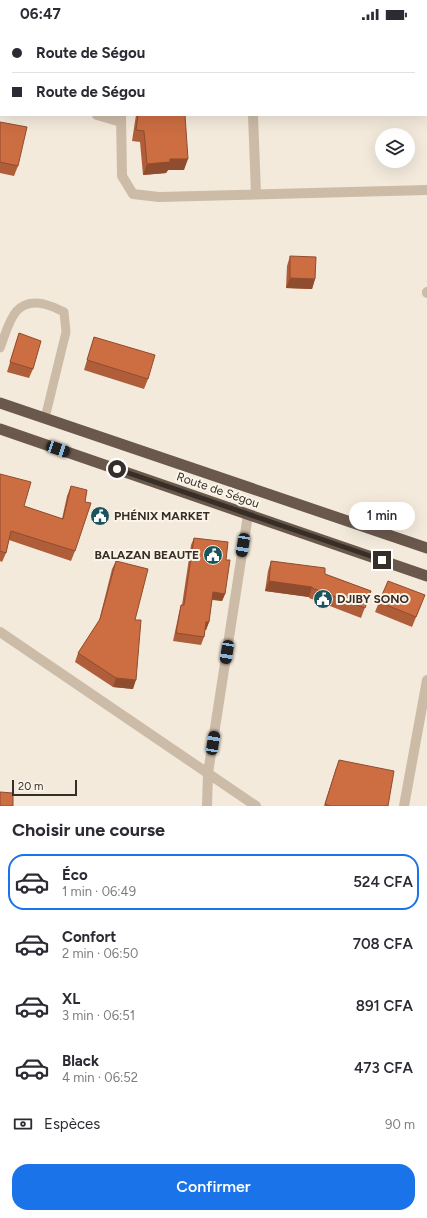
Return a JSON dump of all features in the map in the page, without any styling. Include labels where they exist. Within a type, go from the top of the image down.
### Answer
[{"type":"highway","name":"Route de Ségou","points":[[0,403],[427,548]]},
{"type":"highway","name":"Route de Ségou","points":[[0,429],[427,576]]},
{"type":"street","points":[[103,116],[121,119],[122,176],[134,194],[159,197],[427,190]]},
{"type":"street","points":[[253,116],[256,194]]},
{"type":"street","points":[[207,806],[208,773],[248,515]]},
{"type":"street","points":[[0,632],[256,806]]},
{"type":"street","points":[[404,806],[427,680]]},
{"type":"lane","points":[[0,348],[12,316],[20,306],[34,302],[57,307],[64,312],[66,332],[45,418]]},
{"type":"building","points":[[138,116],[185,116],[188,159],[170,159],[170,162],[147,164],[144,131],[136,130]]},
{"type":"building","points":[[0,122],[27,127],[18,166],[0,162]]},
{"type":"building","points":[[290,256],[316,257],[315,279],[290,278]]},
{"type":"building","points":[[19,333],[41,341],[33,369],[10,362]]},
{"type":"building","points":[[94,337],[155,355],[148,379],[87,360]]},
{"type":"building","points":[[0,474],[31,482],[24,506],[63,519],[71,486],[87,490],[85,502],[91,503],[75,551],[11,531],[6,553],[0,551]]},
{"type":"building","points":[[194,538],[228,542],[226,560],[230,560],[225,594],[213,592],[209,622],[206,622],[204,637],[176,633],[181,605],[184,605]]},
{"type":"building","points":[[116,561],[148,569],[135,620],[141,620],[136,680],[116,678],[78,653],[100,619]]},
{"type":"building","points":[[271,561],[325,568],[325,574],[371,591],[365,608],[312,587],[269,581]]},
{"type":"building","points":[[388,581],[425,595],[416,617],[379,602]]},
{"type":"building","points":[[339,760],[394,771],[388,806],[330,806],[325,804]]},
{"type":"building","points":[[0,792],[13,793],[13,806],[0,806]]},
{"type":"place","name":"PHÉNIX MARKET","points":[[100,516]]},
{"type":"place","name":"BALAZAN BEAUTE","points":[[213,555]]},
{"type":"place","name":"DJIBY SONO","points":[[323,599]]},
{"type":"route","points":[[117,469],[382,560]]}]
